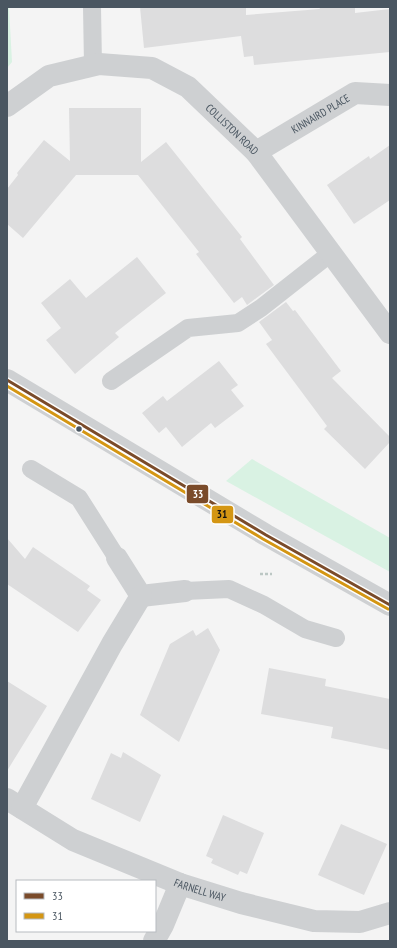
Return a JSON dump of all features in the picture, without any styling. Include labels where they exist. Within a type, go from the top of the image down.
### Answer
[{"type":"street","name":"COLLISTON ROAD","points":[[7,106],[49,76],[93,65],[152,68],[188,87],[256,152],[390,333]]},
{"type":"street","name":"KINNAIRD PLACE","points":[[256,152],[355,93],[390,95]]},
{"type":"street","points":[[7,380],[266,535],[390,605]]},
{"type":"street","points":[[117,558],[141,596],[185,592]]},
{"type":"street","name":"FARNELL WAY","points":[[141,596],[15,803],[73,840],[180,884],[241,903],[314,921],[360,922],[390,913]]},
{"type":"street","points":[[154,941],[163,925],[180,884]]},
{"type":"lane","points":[[92,7],[93,65]]},
{"type":"lane","points":[[111,381],[188,328],[238,323],[261,308],[331,253]]},
{"type":"lane","points":[[31,469],[80,498],[117,558]]},
{"type":"lane","points":[[185,592],[228,589],[264,604],[305,629],[336,638]]},
{"type":"green space","points":[[7,7],[9,7],[12,62],[7,68]]},
{"type":"green space","points":[[252,459],[390,538],[390,572],[226,481]]},
{"type":"building","points":[[140,7],[246,7],[246,15],[320,9],[319,7],[355,7],[355,13],[390,9],[390,52],[254,65],[253,56],[244,57],[241,36],[144,48]]},
{"type":"building","points":[[69,108],[141,108],[141,162],[166,142],[242,237],[240,239],[274,285],[247,305],[242,297],[234,303],[196,254],[199,252],[138,175],[76,175],[23,238],[7,224],[7,189],[18,175],[17,173],[44,140],[70,161]]},
{"type":"building","points":[[390,145],[390,200],[354,224],[327,185],[369,156],[370,159]]},
{"type":"building","points":[[137,257],[166,293],[115,333],[119,337],[75,374],[46,340],[61,328],[41,303],[70,279],[86,298]]},
{"type":"building","points":[[286,302],[293,311],[295,310],[341,371],[332,378],[390,437],[390,442],[365,469],[324,429],[327,426],[266,344],[272,340],[259,322]]},
{"type":"building","points":[[219,361],[238,385],[231,390],[244,406],[215,428],[211,423],[182,447],[166,427],[159,433],[142,413],[163,396],[167,401]]},
{"type":"building","points":[[7,538],[25,559],[33,547],[90,586],[87,590],[101,600],[78,632],[7,584]]},
{"type":"building","points":[[208,628],[220,650],[179,742],[140,715],[170,644],[193,630],[196,636]]},
{"type":"building","points":[[269,668],[326,679],[325,686],[390,699],[390,750],[331,738],[333,727],[261,714]]},
{"type":"building","points":[[7,681],[47,706],[7,771]]},
{"type":"building","points":[[123,752],[161,775],[140,822],[91,799],[111,753],[121,758]]},
{"type":"building","points":[[223,815],[264,833],[247,874],[240,871],[238,875],[211,863],[213,859],[206,856]]},
{"type":"building","points":[[341,824],[387,844],[364,895],[318,875]]},
{"type":"transit line","name":"33","points":[[7,380],[266,535],[390,605]]},
{"type":"transit line","name":"31","points":[[7,386],[263,539],[388,609]]}]
